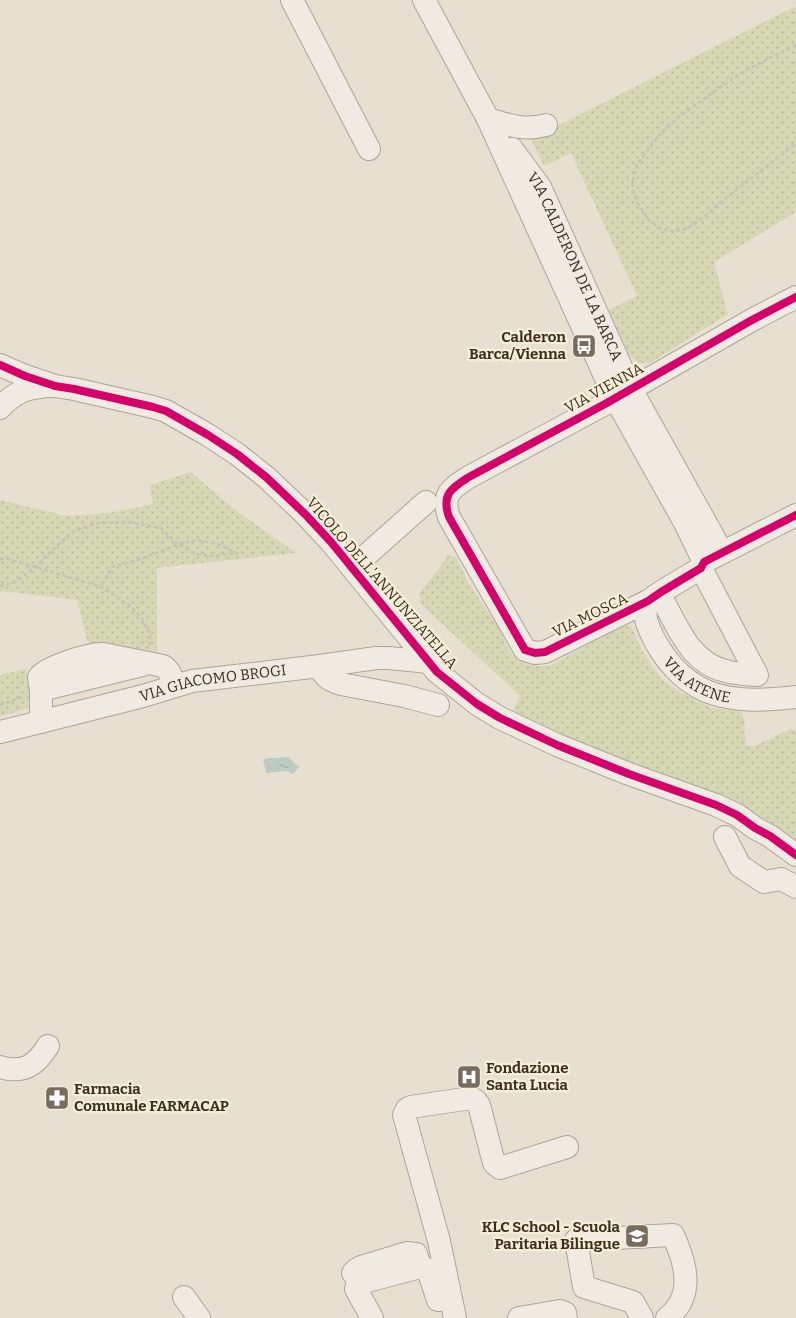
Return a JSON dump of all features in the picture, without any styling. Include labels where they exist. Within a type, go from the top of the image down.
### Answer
[{"type":"street","points":[[292,0],[369,149]]},
{"type":"street","name":"VIA CALDERON DE LA BARCA","points":[[424,0],[488,119],[540,187],[623,394],[709,561],[757,674],[724,671],[704,662],[656,603]]},
{"type":"street","points":[[488,119],[514,127],[546,125]]},
{"type":"street","name":"VIA VIENNA","points":[[449,517],[446,503],[447,495],[452,488],[469,477],[623,394],[796,297]]},
{"type":"street","name":"VICOLO DELL'ANNUNZIATELLA","points":[[0,365],[24,376],[55,386],[166,411],[208,435],[266,477],[319,529],[437,672],[477,704],[500,718],[604,765],[716,805],[737,815],[796,855]]},
{"type":"street","points":[[0,408],[16,393],[32,388],[55,386]]},
{"type":"street","points":[[352,568],[426,502]]},
{"type":"street","name":"VIA MOSCA","points":[[449,517],[526,650],[535,653],[545,652],[656,603],[661,592],[709,561],[796,515]]},
{"type":"street","name":"VIA ATENE","points":[[656,603],[644,614],[648,627],[673,668],[689,681],[713,694],[737,699],[760,700],[796,697]]},
{"type":"street","points":[[41,722],[39,677],[55,667],[92,654],[103,654],[163,666],[167,668],[174,686]]},
{"type":"street","name":"VIA GIACOMO BROGI","points":[[0,732],[143,696],[192,681],[376,658],[429,662]]},
{"type":"street","points":[[320,666],[324,675],[332,681],[341,684],[404,696],[438,705]]},
{"type":"street","points":[[770,836],[730,846],[740,866],[764,882],[782,879],[796,887]]},
{"type":"street","points":[[0,1067],[16,1070],[27,1068],[42,1055],[48,1046]]},
{"type":"street","points":[[455,1318],[439,1241],[404,1116],[407,1109],[471,1098],[476,1101],[479,1104],[494,1163],[500,1168],[567,1147]]},
{"type":"street","points":[[642,1318],[633,1302],[584,1287],[576,1240],[673,1235],[684,1262],[685,1289],[680,1304],[667,1318]]},
{"type":"street","points":[[353,1274],[361,1267],[407,1253],[416,1254],[420,1267]]},
{"type":"street","points":[[372,1318],[356,1289],[357,1285],[420,1267],[425,1268],[429,1273],[443,1318]]},
{"type":"street","points":[[184,1296],[199,1318]]},
{"type":"street","points":[[519,1318],[560,1311],[564,1313],[566,1318]]},
{"type":"path","points":[[796,45],[744,72],[677,118],[660,134],[637,165],[632,183],[634,193],[639,206],[650,221],[661,229],[673,231],[687,229],[796,143]]},
{"type":"path","points":[[0,586],[13,583],[28,574],[72,532],[97,523],[128,522],[161,528],[175,542],[179,544],[195,554],[211,556],[237,553],[218,544],[197,540],[179,544],[141,559],[112,567],[101,586]]},
{"type":"path","points":[[0,559],[9,559],[101,586],[129,605],[142,617],[150,635],[148,664]]},
{"type":"path","points":[[0,705],[41,690]]},
{"type":"green space","points":[[796,6],[796,212],[714,262],[728,314],[650,363],[638,363],[629,354],[609,310],[637,296],[571,153],[544,166],[531,139]]},
{"type":"green space","points":[[191,472],[234,509],[296,553],[157,568],[157,654],[88,643],[77,600],[0,592],[0,500],[66,516],[109,513],[153,504],[150,485]]},
{"type":"green space","points":[[449,555],[456,557],[468,582],[498,627],[510,652],[520,662],[536,666],[549,666],[624,625],[631,626],[643,652],[663,680],[678,691],[712,708],[741,711],[744,719],[746,746],[755,746],[790,729],[796,730],[796,840],[776,829],[533,723],[513,710],[520,696],[421,604],[419,594]]},
{"type":"green space","points":[[26,669],[31,694],[28,708],[0,717],[0,675]]},
{"type":"water","points":[[288,757],[299,767],[293,774],[286,771],[266,773],[263,759]]},
{"type":"cycle path","points":[[796,297],[605,404],[469,477],[453,488],[447,497],[446,503],[449,517],[525,650],[535,653],[545,652],[648,601],[701,568],[704,562],[796,515]]},
{"type":"cycle path","points":[[0,365],[55,386],[166,411],[208,435],[237,454],[266,477],[305,514],[331,542],[437,672],[477,704],[500,718],[557,745],[629,774],[716,805],[737,815],[796,855]]},
{"type":"place","name":"Calderon Barca/Vienna","points":[[584,346]]},
{"type":"place","name":"Fondazione Santa Lucia","points":[[469,1077]]},
{"type":"place","name":"Farmacia Comunale FARMACAP","points":[[57,1098]]},
{"type":"place","name":"KLC School - Scuola Paritaria Bilingue","points":[[637,1236]]}]
